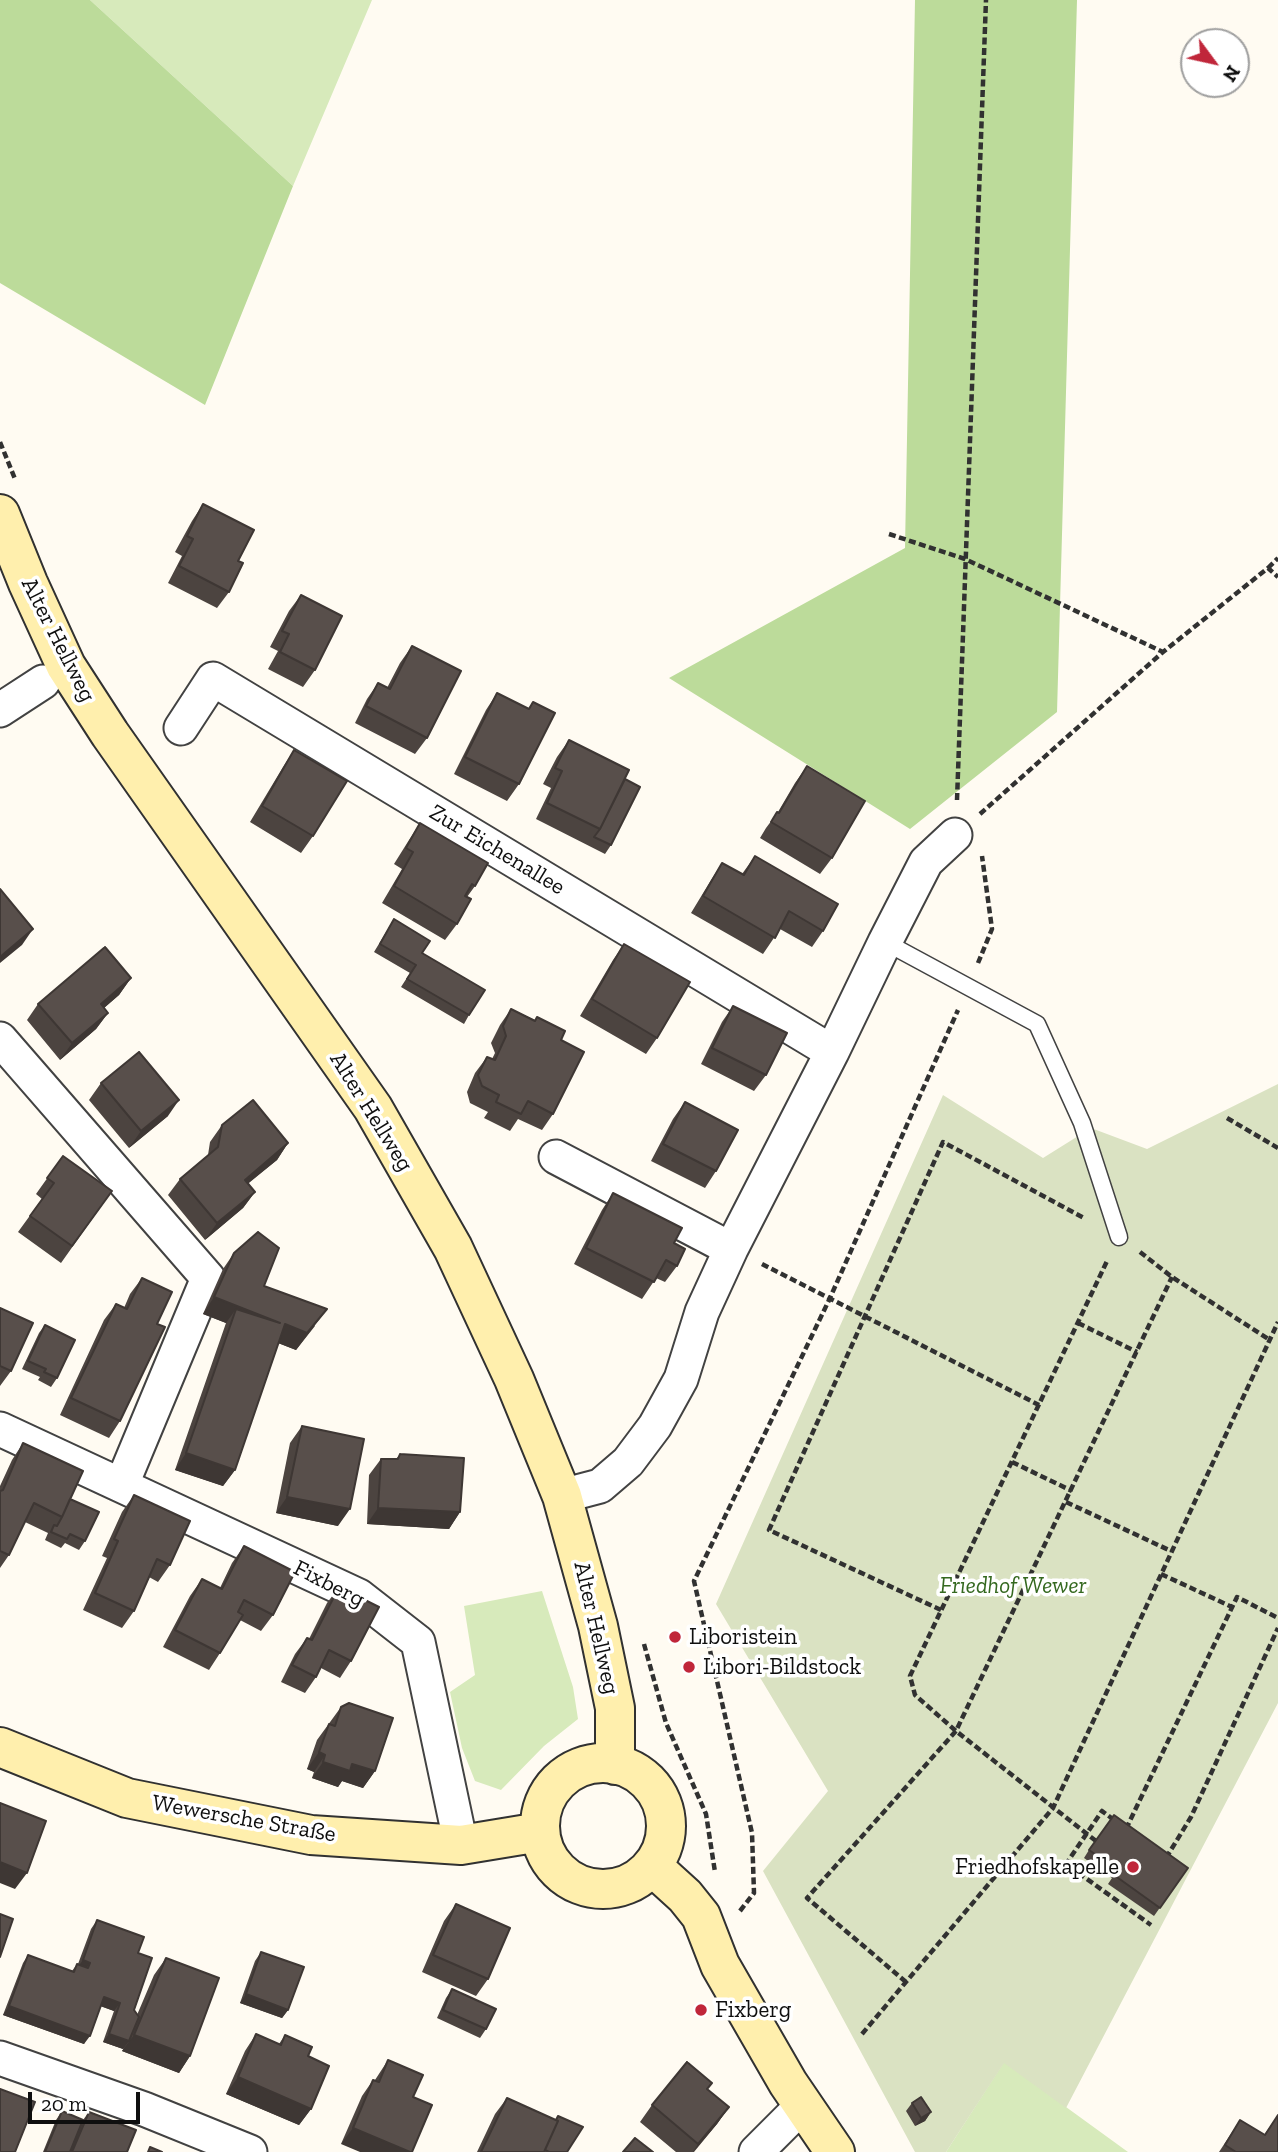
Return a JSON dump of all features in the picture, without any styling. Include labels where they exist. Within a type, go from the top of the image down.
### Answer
[{"type":"street","name":"Alter Hellweg","points":[[0,514],[66,666],[110,734],[373,1108],[453,1248],[514,1379],[562,1496],[598,1626],[615,1708],[615,1765]]},
{"type":"street","name":"Zur Eichenallee","points":[[181,728],[213,679],[832,1052]]},
{"type":"street","points":[[0,710],[43,682]]},
{"type":"street","points":[[562,1496],[600,1486],[628,1462],[655,1426],[681,1379],[702,1312],[885,942],[926,862],[956,835]]},
{"type":"street","points":[[0,1039],[208,1278],[122,1484]]},
{"type":"street","points":[[555,1157],[732,1249]]},
{"type":"street","name":"Fixberg","points":[[0,1429],[359,1596],[418,1642],[461,1845]]},
{"type":"street","name":"Wewersche Straße","points":[[0,1747],[127,1798],[311,1835],[461,1845],[540,1832]]},
{"type":"street","points":[[592,1764],[615,1765],[635,1772],[652,1786],[662,1805],[666,1826],[663,1847],[652,1866],[633,1882],[609,1890],[584,1887],[562,1875],[547,1856],[540,1832],[542,1808],[552,1787],[570,1772],[592,1764]]},
{"type":"street","points":[[652,1866],[685,1896],[701,1916],[720,1965],[802,2106],[835,2152]]},
{"type":"street","points":[[0,2058],[144,2109],[250,2152]]},
{"type":"street","points":[[756,2152],[802,2106]]},
{"type":"lane","points":[[885,942],[1037,1024],[1082,1124],[1119,1237]]},
{"type":"path","points":[[956,835],[986,0]]},
{"type":"path","points":[[889,534],[965,559],[1163,652]]},
{"type":"path","points":[[956,835],[1163,652],[1278,558]]},
{"type":"path","points":[[1268,568],[1278,577]]},
{"type":"path","points":[[754,1893],[752,1833],[694,1581],[830,1298],[992,929],[982,855]]},
{"type":"path","points":[[1227,1118],[1278,1148]]},
{"type":"path","points":[[941,1610],[769,1530],[943,1142],[1119,1237],[1172,1277],[1270,1340]]},
{"type":"path","points":[[1096,1841],[956,1731],[915,1695],[910,1676],[1119,1237]]},
{"type":"path","points":[[732,1249],[1039,1405]]},
{"type":"path","points":[[906,1982],[807,1898],[956,1731],[1172,1277]]},
{"type":"path","points":[[862,2035],[1053,1808],[1278,1322]]},
{"type":"path","points":[[1078,1324],[1137,1352]]},
{"type":"path","points":[[1012,1462],[1072,1491]]},
{"type":"path","points":[[1066,1502],[1171,1551]]},
{"type":"path","points":[[1161,1574],[1231,1607]]},
{"type":"path","points":[[1126,1829],[1237,1597],[1278,1618]]},
{"type":"path","points":[[1166,1859],[1191,1817],[1278,1628]]},
{"type":"path","points":[[1136,1836],[1102,1811],[1066,1864],[1151,1925]]},
{"type":"path","points":[[1156,1851],[1171,1862]]},
{"type":"green space","points":[[0,0],[90,0],[293,186],[205,405],[0,283]]},
{"type":"green space","points":[[90,0],[372,0],[293,186]]},
{"type":"green space","points":[[915,0],[1077,0],[1057,712],[910,829],[669,678],[905,548]]},
{"type":"green space","name":"Friedhof Wewer","points":[[1278,1084],[1278,1703],[1066,2108],[1004,2063],[946,2152],[915,2152],[763,1871],[828,1791],[716,1604],[943,1095],[1043,1158],[1091,1128],[1147,1149]]},
{"type":"green space","points":[[542,1591],[573,1687],[578,1719],[544,1746],[501,1790],[475,1781],[462,1748],[450,1692],[475,1675],[464,1606]]},
{"type":"green space","points":[[1004,2062],[1128,2152],[946,2152]]},
{"type":"building","points":[[203,504],[254,530],[238,561],[243,563],[229,592],[179,566],[193,539],[187,536]]},
{"type":"building","points":[[301,595],[342,616],[315,670],[280,652],[289,634],[282,631]]},
{"type":"building","points":[[412,646],[461,671],[427,738],[366,706],[378,683],[390,689]]},
{"type":"building","points":[[497,693],[529,709],[533,702],[555,713],[519,784],[465,757]]},
{"type":"building","points":[[569,740],[629,770],[600,829],[547,803],[562,771],[555,768]]},
{"type":"building","points":[[294,750],[347,781],[313,836],[262,806]]},
{"type":"building","points":[[807,766],[865,801],[832,858],[771,822]]},
{"type":"building","points":[[625,779],[640,787],[611,845],[594,837]]},
{"type":"building","points":[[420,823],[488,863],[475,886],[472,884],[465,896],[471,899],[457,924],[394,886],[413,852],[406,848]]},
{"type":"building","points":[[755,856],[838,904],[823,931],[789,911],[775,938],[703,896],[722,863],[744,875]]},
{"type":"building","points":[[0,889],[33,929],[0,957]]},
{"type":"building","points":[[394,919],[430,941],[422,953],[485,990],[469,1015],[407,979],[416,965],[380,944]]},
{"type":"building","points":[[624,944],[690,982],[657,1038],[592,999]]},
{"type":"building","points":[[105,947],[131,978],[101,1004],[108,1013],[72,1043],[38,1004]]},
{"type":"building","points":[[733,1006],[787,1033],[766,1075],[712,1048]]},
{"type":"building","points":[[511,1009],[535,1021],[537,1017],[565,1031],[561,1040],[584,1052],[553,1114],[528,1101],[521,1114],[496,1102],[499,1095],[482,1086],[478,1075],[487,1057],[495,1060],[506,1036],[503,1026]]},
{"type":"building","points":[[139,1052],[179,1100],[141,1131],[101,1083]]},
{"type":"building","points":[[253,1100],[288,1143],[245,1180],[255,1192],[217,1223],[180,1179],[218,1147],[222,1125]]},
{"type":"building","points":[[685,1102],[738,1130],[716,1171],[663,1144]]},
{"type":"building","points":[[63,1156],[112,1191],[72,1246],[30,1216],[54,1183],[47,1178]]},
{"type":"building","points":[[613,1193],[682,1228],[674,1243],[685,1249],[677,1266],[666,1260],[654,1282],[586,1248]]},
{"type":"building","points":[[258,1232],[279,1248],[264,1286],[327,1309],[307,1333],[285,1324],[235,1470],[186,1453],[236,1309],[280,1323],[214,1297],[234,1253]]},
{"type":"building","points":[[142,1278],[172,1292],[157,1324],[165,1327],[120,1421],[71,1398],[116,1304],[127,1309]]},
{"type":"building","points":[[0,1308],[33,1323],[11,1371],[0,1366]]},
{"type":"building","points":[[45,1325],[75,1340],[57,1378],[44,1372],[46,1369],[28,1361]]},
{"type":"building","points":[[302,1426],[364,1439],[350,1509],[287,1497]]},
{"type":"building","points":[[23,1443],[83,1471],[62,1517],[34,1503],[9,1555],[0,1551],[0,1491],[3,1490]]},
{"type":"building","points":[[400,1454],[464,1458],[460,1512],[378,1508],[381,1459],[398,1459]]},
{"type":"building","points":[[134,1495],[190,1521],[170,1565],[157,1559],[134,1611],[95,1593],[118,1541],[114,1539]]},
{"type":"building","points":[[70,1499],[99,1512],[85,1541],[70,1534],[67,1539],[51,1532],[54,1525],[57,1526]]},
{"type":"building","points":[[244,1546],[295,1572],[273,1615],[244,1600],[238,1612],[243,1615],[220,1653],[175,1630],[202,1579],[222,1589]]},
{"type":"building","points":[[339,1587],[379,1607],[351,1661],[329,1650],[316,1677],[292,1665],[307,1638],[312,1640]]},
{"type":"building","points":[[349,1703],[393,1718],[375,1771],[352,1764],[350,1771],[323,1762],[325,1755],[319,1752],[329,1724],[335,1726],[341,1707]]},
{"type":"building","points":[[0,1803],[46,1821],[27,1873],[0,1862]]},
{"type":"building","name":"Friedhofskapelle","points":[[1114,1815],[1188,1868],[1160,1908],[1114,1875],[1118,1870],[1089,1850]]},
{"type":"building","points":[[456,1904],[510,1928],[488,1979],[433,1955]]},
{"type":"building","points":[[0,1914],[13,1919],[0,1957]]},
{"type":"building","points":[[97,1920],[144,1937],[138,1953],[152,1958],[134,2010],[139,2017],[129,2041],[109,2034],[120,2003],[104,1997],[90,2036],[9,2006],[28,1955],[74,1972],[77,1964],[88,1968],[90,1963],[83,1960]]},
{"type":"building","points":[[261,1952],[304,1967],[288,2010],[246,1994]]},
{"type":"building","points":[[166,1958],[219,1978],[190,2056],[134,2035]]},
{"type":"building","points":[[452,1989],[496,2009],[486,2029],[443,2010]]},
{"type":"building","points":[[256,2034],[281,2045],[285,2035],[312,2047],[308,2056],[329,2066],[311,2109],[238,2077]]},
{"type":"building","points":[[388,2060],[423,2075],[413,2097],[432,2105],[412,2152],[353,2128],[373,2080],[379,2082]]},
{"type":"building","points":[[687,2062],[712,2083],[707,2089],[729,2107],[698,2144],[652,2105]]},
{"type":"building","points":[[0,2089],[35,2102],[15,2152],[0,2152]]},
{"type":"building","points":[[921,2097],[931,2112],[921,2118],[912,2103]]},
{"type":"building","points":[[507,2098],[558,2121],[544,2152],[481,2152]]},
{"type":"building","points":[[62,2111],[83,2120],[70,2152],[45,2152]]},
{"type":"building","points":[[89,2112],[136,2130],[127,2152],[72,2152]]},
{"type":"building","points":[[1278,2115],[1278,2152],[1236,2152],[1225,2145],[1240,2120],[1265,2135]]},
{"type":"building","points":[[558,2116],[583,2127],[567,2152],[549,2152],[545,2150]]},
{"type":"building","points":[[635,2138],[653,2152],[623,2152]]},
{"type":"building","points":[[150,2147],[162,2152],[148,2152]]},
{"type":"place","name":"Liboristein","points":[[675,1637]]},
{"type":"place","name":"Libori-Bildstock","points":[[689,1667]]},
{"type":"place","name":"Friedhofskapelle","points":[[1133,1867]]},
{"type":"place","name":"Fixberg","points":[[701,2010]]}]
